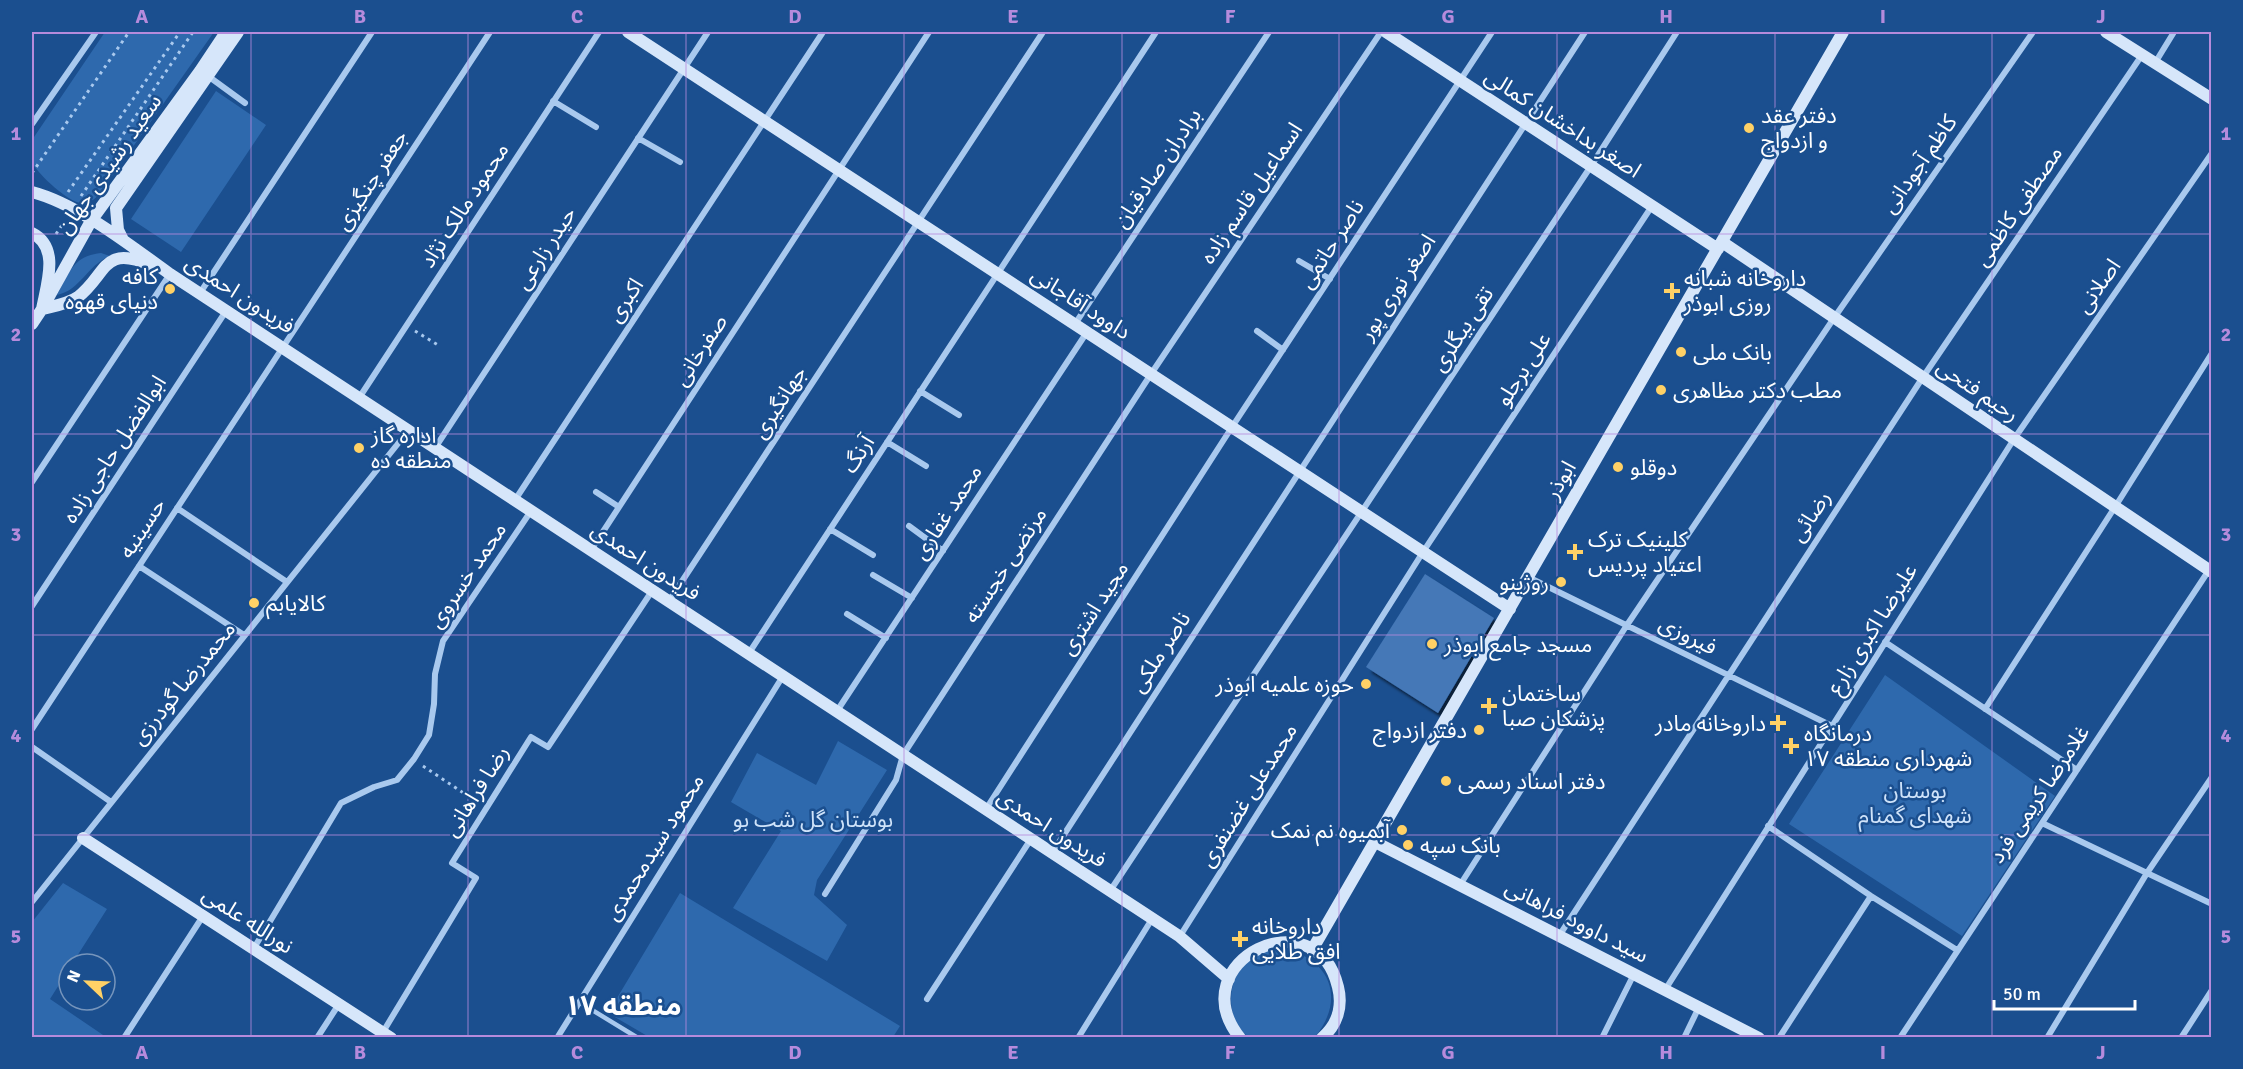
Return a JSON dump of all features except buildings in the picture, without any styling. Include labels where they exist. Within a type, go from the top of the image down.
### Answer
[{"type":"street","points":[[32,124],[96,32]]},
{"type":"street","name":"سعید رشیدی جهان","points":[[124,242],[118,230],[116,208],[204,74],[226,32]]},
{"type":"street","name":"سعید رشیدی جهان","points":[[32,324],[92,221],[238,32]]},
{"type":"street","points":[[200,293],[372,32]]},
{"type":"street","name":"جعفر چنگیزی","points":[[283,348],[490,32]]},
{"type":"street","name":"محمود مالک نژاد","points":[[359,398],[599,32]]},
{"type":"street","name":"داوود آقاجانی","points":[[628,32],[1510,609]]},
{"type":"street","name":"حیدر زارعی","points":[[435,448],[708,32]]},
{"type":"street","name":"اکبری","points":[[515,500],[823,32]]},
{"type":"street","name":"صفرخانی","points":[[591,550],[929,32]]},
{"type":"street","name":"جهانگیری","points":[[669,602],[1043,32]]},
{"type":"street","name":"آرنگ","points":[[748,653],[1156,32]]},
{"type":"street","name":"برادران صادقیان","points":[[1075,324],[1269,32]]},
{"type":"street","name":"اسماعیل قاسم زاده","points":[[1151,374],[1381,32]]},
{"type":"street","name":"اصغر بداخشان کمالی","points":[[1386,32],[1652,206],[1720,245]]},
{"type":"street","name":"ناصر حاتمی","points":[[1232,427],[1492,32]]},
{"type":"street","name":"اصغر نوری پور","points":[[1299,470],[1585,32]]},
{"type":"street","name":"تقی بیگلری","points":[[1110,891],[1591,166],[1677,32]]},
{"type":"street","name":"ابوذر","points":[[1312,950],[1843,32]]},
{"type":"street","name":"کاظم آجودانی","points":[[1459,885],[1627,625],[1834,318],[2033,32]]},
{"type":"street","points":[[2106,32],[2211,99]]},
{"type":"street","points":[[2156,63],[2174,32]]},
{"type":"street","name":"مصطفی کاظمی","points":[[1923,377],[2143,55]]},
{"type":"street","points":[[204,74],[245,103]]},
{"type":"street","points":[[553,100],[596,127]]},
{"type":"street","points":[[638,138],[680,162]]},
{"type":"street","name":"اصلانی","points":[[2014,439],[2211,153]]},
{"type":"street","name":"فریدون احمدی","points":[[32,192],[47,196],[92,221],[986,809],[1179,936],[1228,979]]},
{"type":"street","name":"علی برجلو","points":[[1424,552],[1652,206]]},
{"type":"street","points":[[32,233],[42,238],[49,251],[50,273],[42,309],[71,301],[79,296],[107,264],[115,259],[123,257],[141,261],[170,274],[32,483]]},
{"type":"street","name":"رحیم فتحی","points":[[1720,245],[1834,318],[2211,570]]},
{"type":"street","points":[[1299,261],[1330,279]]},
{"type":"street","name":"ابوالفضل حاجی زاده","points":[[32,606],[226,310]]},
{"type":"street","points":[[1257,331],[1283,350]]},
{"type":"street","name":"محمد غفاری","points":[[837,712],[1087,332]]},
{"type":"street","name":"حسینیه","points":[[32,729],[283,348]]},
{"type":"street","points":[[1985,709],[2211,353]]},
{"type":"street","name":"مرتضی خجسته","points":[[825,894],[896,780],[903,755],[1151,374]]},
{"type":"street","name":"رضائی","points":[[1559,936],[1923,377]]},
{"type":"street","points":[[920,391],[959,415]]},
{"type":"street","name":"مجید اشتری","points":[[986,809],[1232,427]]},
{"type":"street","name":"محمدرضا گودرزی","points":[[32,902],[408,430]]},
{"type":"street","name":"علیرضا اکبری زارع","points":[[1665,990],[2014,439]]},
{"type":"street","points":[[887,442],[926,466]]},
{"type":"street","name":"ناصر ملکی","points":[[1052,853],[1299,470]]},
{"type":"street","points":[[596,492],[619,507]]},
{"type":"street","points":[[177,508],[287,582]]},
{"type":"street","name":"محمد خسروی","points":[[254,948],[341,803],[374,787],[397,780],[414,759],[429,735],[434,704],[435,674],[443,641],[531,511]]},
{"type":"street","points":[[909,526],[943,551]]},
{"type":"street","points":[[830,530],[873,555]]},
{"type":"street","name":"محمدعلی غضنفری","points":[[1179,936],[1424,552]]},
{"type":"street","points":[[139,566],[244,635]]},
{"type":"street","name":"غلامرضا کریمی فرد","points":[[1900,1038],[2211,570]]},
{"type":"street","points":[[873,575],[912,598]]},
{"type":"street","name":"فیروزی","points":[[1528,577],[1832,726]]},
{"type":"street","name":"رضا فراهانی","points":[[387,1035],[476,878],[452,863],[531,737],[548,747],[652,591]]},
{"type":"street","points":[[847,614],[886,638]]},
{"type":"street","points":[[1885,642],[2077,770]]},
{"type":"street","name":"محمود سیدمحمدی","points":[[557,1038],[783,676]]},
{"type":"street","points":[[32,747],[111,802]]},
{"type":"street","points":[[2047,1038],[2147,873],[2211,777]]},
{"type":"street","points":[[2042,823],[2211,904]]},
{"type":"street","points":[[1768,826],[1957,951]]},
{"type":"street","name":"نورالله علمی","points":[[83,838],[387,1035]]},
{"type":"street","points":[[927,999],[1030,839]]},
{"type":"street","name":"سید داوود فراهانی","points":[[1375,842],[1759,1038]]},
{"type":"street","points":[[1779,1038],[1871,896]]},
{"type":"street","points":[[124,1038],[204,916]]},
{"type":"street","points":[[1078,1038],[1152,919]]},
{"type":"street","points":[[1240,1038],[1226,1013],[1225,996],[1228,979],[1243,959],[1264,945],[1280,942],[1297,944],[1312,950],[1326,962],[1335,977],[1340,994],[1338,1012],[1327,1033],[1343,1038]]},
{"type":"street","points":[[1602,1038],[1634,974]]},
{"type":"street","points":[[2181,1038],[2211,990]]},
{"type":"street","points":[[317,1038],[339,1004]]},
{"type":"street","points":[[1684,1038],[1699,1007]]},
{"type":"lane","points":[[579,1002],[638,1038]]},
{"type":"path","points":[[32,173],[129,32]]},
{"type":"path","points":[[60,203],[180,32]]},
{"type":"path","points":[[49,251],[57,232],[72,209],[193,32]]},
{"type":"path","points":[[406,325],[438,345]]},
{"type":"path","points":[[414,759],[486,809]]},
{"type":"green space","points":[[105,32],[214,32],[101,192],[90,202],[81,203],[62,193],[36,169],[31,159],[32,140]]},
{"type":"green space","points":[[216,91],[266,125],[181,252],[131,219]]},
{"type":"green space","points":[[101,253],[110,256],[102,260],[72,288],[57,295],[78,262]]},
{"type":"green space","name":"بوستان شهدای گمنام","points":[[1885,675],[2055,796],[1962,936],[1789,824]]},
{"type":"green space","name":"بوستان گل شب بو","points":[[838,741],[887,770],[817,880],[814,895],[847,925],[827,961],[733,908],[781,831],[731,802],[757,753],[816,785]]},
{"type":"green space","points":[[63,883],[107,909],[80,952],[57,952],[57,988],[50,999],[57,1004],[57,1012],[69,1012],[106,1037],[32,1037],[32,922]]},
{"type":"green space","points":[[680,893],[900,1026],[893,1037],[649,1037],[608,1013]]},
{"type":"green space","points":[[1286,949],[1302,955],[1323,972],[1329,984],[1331,996],[1330,1009],[1324,1023],[1315,1037],[1248,1037],[1234,1018],[1231,995],[1233,984],[1238,973],[1254,956],[1269,950]]},
{"type":"place","name":"دفتر عقد و ازدواج","points":[[1749,128]]},
{"type":"place","name":"کافه دنیای قهوه","points":[[170,289]]},
{"type":"place","name":"داروخانه شبانه روزی ابوذر","points":[[1672,291]]},
{"type":"place","name":"بانک ملی","points":[[1681,352]]},
{"type":"place","name":"مطب دکتر مظاهری","points":[[1661,390]]},
{"type":"place","name":"اداره گاز منطقه ده","points":[[359,448]]},
{"type":"place","name":"دوقلو","points":[[1618,467]]},
{"type":"place","name":"کلینیک ترک اعتیاد پردیس","points":[[1575,552]]},
{"type":"place","name":"روژینو","points":[[1561,582]]},
{"type":"place","name":"کالایابم","points":[[254,603]]},
{"type":"place","name":"مسجد جامع ابوذر","points":[[1432,644]]},
{"type":"place","name":"حوزه علمیه ابوذر","points":[[1366,684]]},
{"type":"place","name":"ساختمان پزشکان صبا","points":[[1489,706]]},
{"type":"place","name":"داروخانه مادر","points":[[1778,723]]},
{"type":"place","name":"دفتر ازدواج","points":[[1479,730]]},
{"type":"place","name":"درمانگاه شهرداری منطقه ۱۷","points":[[1791,746]]},
{"type":"place","name":"دفتر اسناد رسمی","points":[[1446,781]]},
{"type":"place","name":"آبمیوه نم نمک","points":[[1402,830]]},
{"type":"place","name":"بانک سپه","points":[[1408,845]]},
{"type":"place","name":"داروخانه افق طلایی","points":[[1240,939]]},
{"type":"district","name":"منطقه ۱۷","points":[[623,1006]]}]
